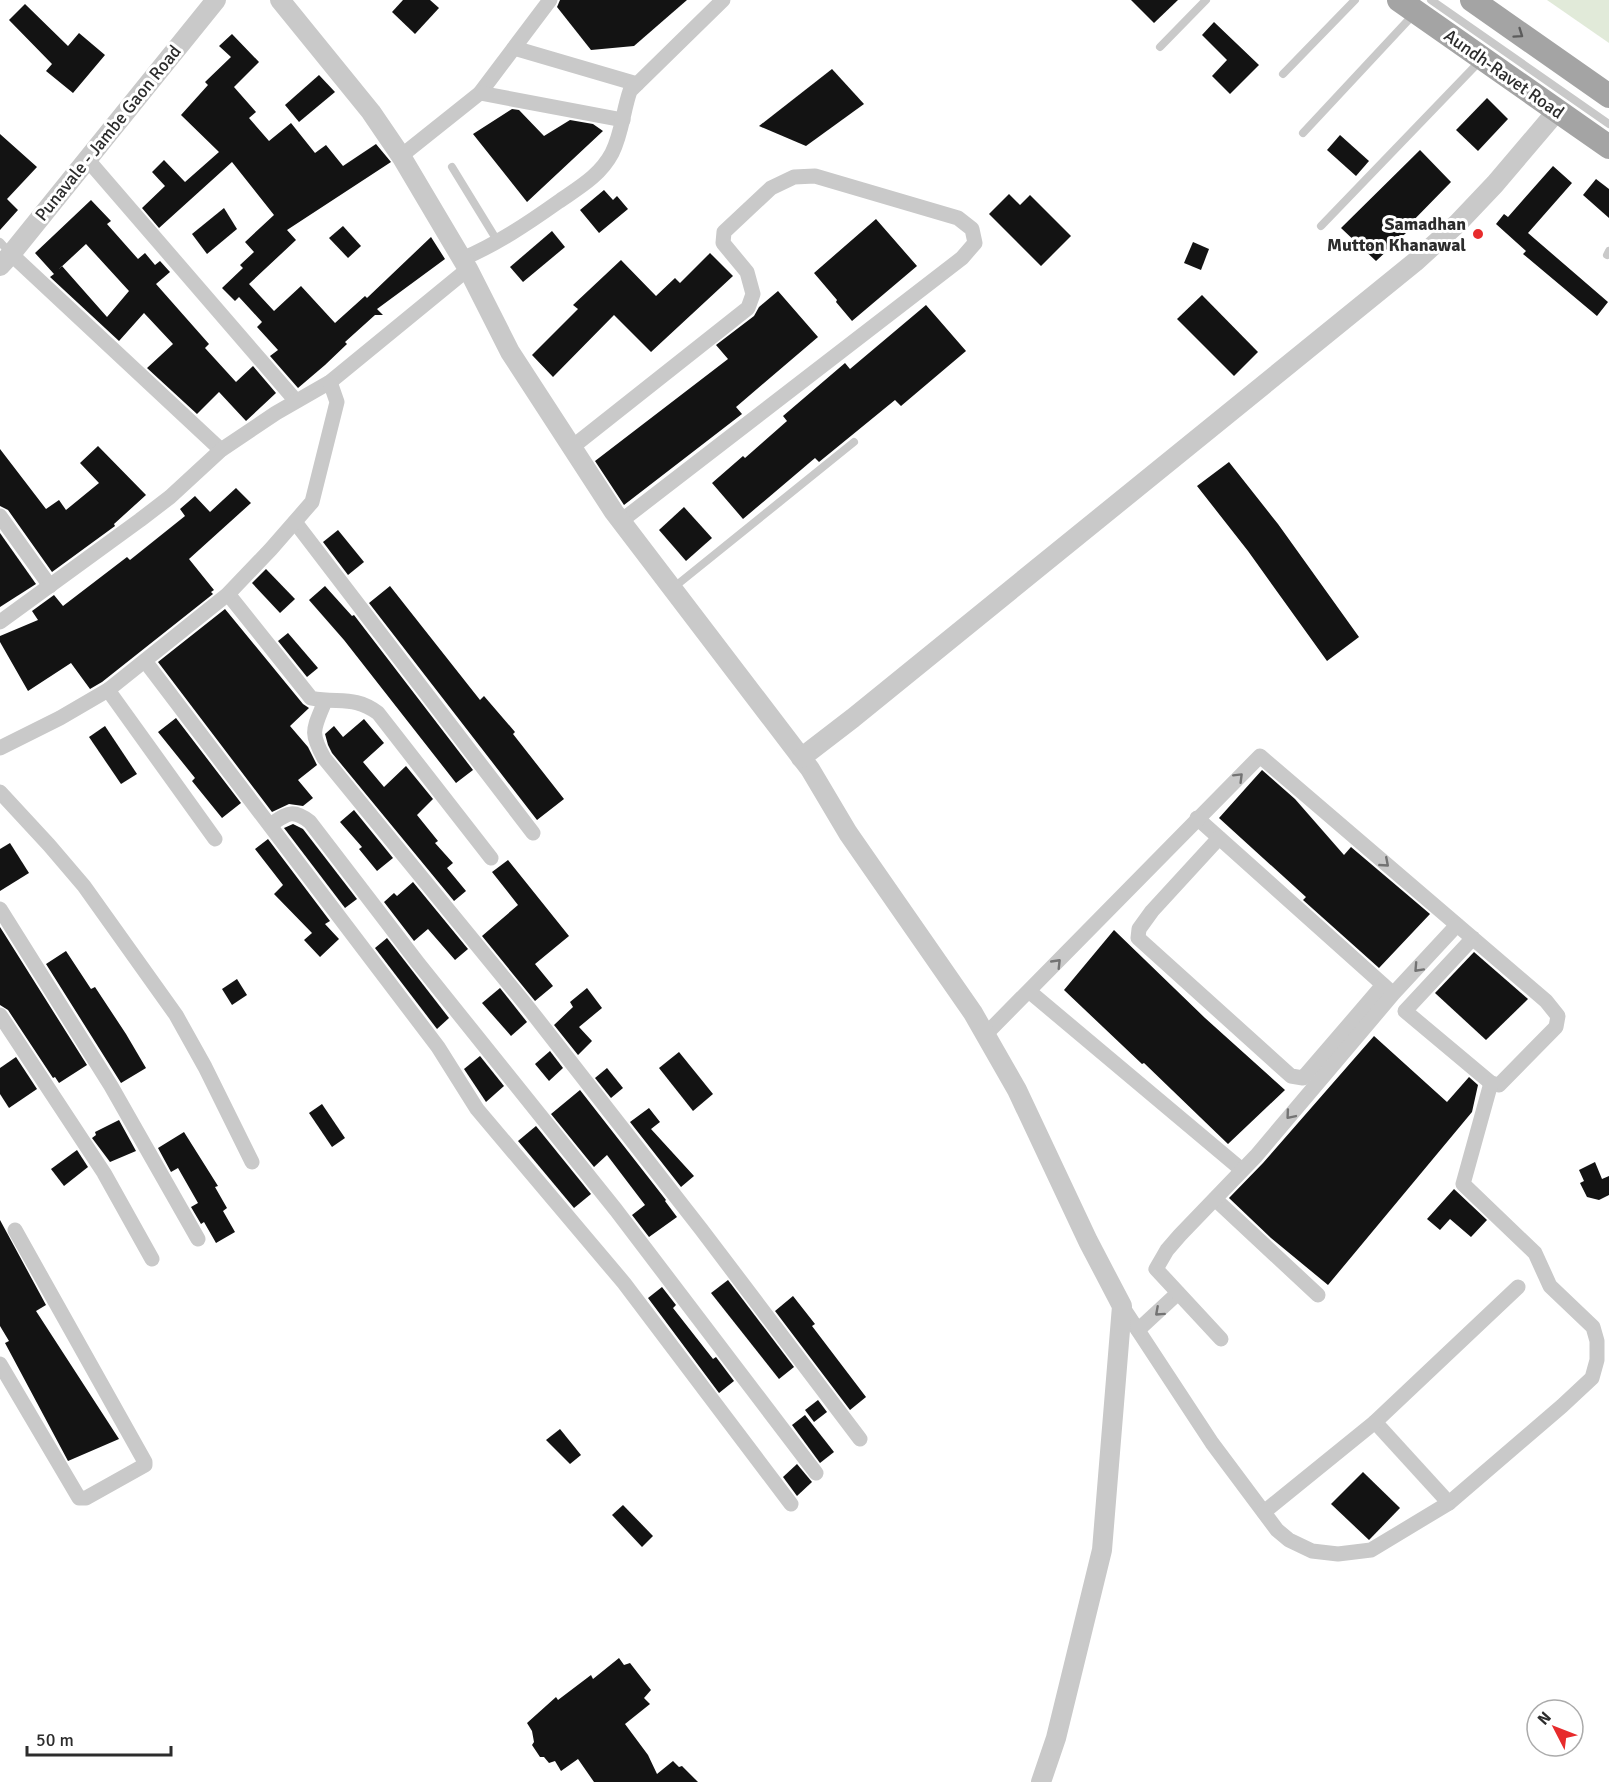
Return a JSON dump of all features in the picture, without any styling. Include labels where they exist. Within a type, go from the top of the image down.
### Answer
[{"type":"main road","points":[[1472,0],[1609,96]]},
{"type":"main road","name":"Aundh-Ravet Road","points":[[1416,4],[1483,59],[1609,147]]},
{"type":"street","name":"Punavale - Jambe Gaon Road","points":[[4,254],[87,159],[216,0]]},
{"type":"street","points":[[280,0],[371,112],[401,156],[465,264],[510,352],[571,448],[621,521],[801,758],[848,833],[986,1035],[1017,1090],[1122,1306],[1212,1443],[1277,1530],[1289,1540],[1312,1551],[1338,1554],[1371,1550],[1449,1503],[1592,1378],[1597,1360],[1597,1341],[1593,1327],[1550,1286],[1535,1253],[1463,1184],[1491,1083]]},
{"type":"street","points":[[401,156],[480,93],[550,0]]},
{"type":"street","points":[[0,622],[106,547],[170,496],[221,450],[296,401],[330,382],[465,264],[597,175],[612,153],[630,91],[723,0]]},
{"type":"street","points":[[514,48],[637,84]]},
{"type":"street","points":[[480,93],[623,120]]},
{"type":"street","points":[[801,758],[863,711],[1415,262],[1458,223],[1495,184],[1557,111]]},
{"type":"street","points":[[87,159],[296,401]]},
{"type":"street","points":[[571,448],[748,308],[753,294],[747,272],[723,243],[724,232],[771,188],[794,177],[815,176],[958,218],[972,229],[975,243],[962,258],[621,521]]},
{"type":"street","points":[[4,254],[221,450]]},
{"type":"street","points":[[0,748],[60,718],[108,690],[228,594],[295,522],[312,502],[337,402],[330,382]]},
{"type":"street","points":[[0,516],[50,586]]},
{"type":"street","points":[[295,522],[533,833]]},
{"type":"street","points":[[228,594],[311,698],[325,701],[357,701],[367,704],[378,713],[491,858]]},
{"type":"street","points":[[145,661],[438,1047],[477,1109],[624,1283],[790,1504]]},
{"type":"street","points":[[108,690],[215,839]]},
{"type":"street","points":[[325,701],[314,730],[315,741],[324,758],[531,1011],[702,1229],[860,1439]]},
{"type":"street","points":[[986,1035],[1260,756],[1473,938],[1546,1001],[1558,1016],[1556,1027],[1499,1085],[1491,1083],[1405,1011],[1473,938]]},
{"type":"street","points":[[0,792],[49,844],[84,886],[176,1015],[205,1067],[252,1162]]},
{"type":"street","points":[[270,825],[285,814],[292,813],[310,822],[418,963],[616,1210],[816,1473]]},
{"type":"street","points":[[1197,818],[1388,989]]},
{"type":"street","points":[[1219,838],[1152,911],[1139,929],[1138,938],[1291,1076],[1303,1078],[1388,989],[1457,925]]},
{"type":"street","points":[[0,909],[111,1086],[198,1239]]},
{"type":"street","points":[[1221,1339],[1156,1269],[1167,1250],[1242,1170],[1388,989]]},
{"type":"street","points":[[1030,992],[1242,1170]]},
{"type":"street","points":[[0,1015],[104,1173],[152,1259]]},
{"type":"street","points":[[1215,1199],[1318,1294]]},
{"type":"street","points":[[0,1364],[79,1498],[86,1498],[145,1465],[15,1230]]},
{"type":"street","points":[[1264,1512],[1375,1422],[1518,1287]]},
{"type":"street","points":[[1138,1330],[1178,1293]]},
{"type":"street","points":[[1041,1782],[1056,1738],[1102,1550],[1122,1306]]},
{"type":"street","points":[[1375,1422],[1449,1503]]},
{"type":"lane","points":[[1160,47],[1206,0]]},
{"type":"lane","points":[[1283,74],[1355,0]]},
{"type":"lane","points":[[1303,133],[1416,4],[1609,124]]},
{"type":"lane","points":[[1321,226],[1483,59]]},
{"type":"lane","points":[[452,167],[498,242]]},
{"type":"lane","points":[[672,589],[854,442]]},
{"type":"green space","points":[[1547,0],[1609,0],[1609,43]]},
{"type":"building","points":[[403,0],[430,0],[439,8],[415,34],[392,12]]},
{"type":"building","points":[[560,0],[687,0],[634,46],[591,50],[557,7]]},
{"type":"building","points":[[1131,0],[1178,0],[1154,23]]},
{"type":"building","points":[[25,4],[68,46],[79,33],[105,55],[73,93],[46,71],[52,64],[9,20]]},
{"type":"building","points":[[1214,22],[1259,65],[1230,94],[1212,76],[1227,60],[1202,35]]},
{"type":"building","points":[[232,34],[259,62],[234,87],[256,112],[249,118],[269,141],[291,123],[315,153],[326,145],[343,166],[376,144],[391,162],[287,230],[296,240],[249,284],[274,311],[301,286],[335,323],[365,296],[367,298],[431,237],[445,259],[377,309],[383,315],[375,315],[345,342],[347,344],[325,365],[298,388],[270,356],[278,350],[257,327],[262,322],[239,297],[235,301],[222,288],[243,268],[240,265],[254,252],[245,242],[274,215],[232,162],[159,228],[142,208],[165,186],[152,172],[164,160],[185,182],[219,152],[181,115],[208,85],[205,82],[231,57],[219,46]]},
{"type":"building","points":[[832,69],[864,104],[806,146],[759,126]]},
{"type":"building","points":[[319,75],[335,92],[299,122],[285,105]]},
{"type":"building","points":[[1487,98],[1508,119],[1478,151],[1456,130]]},
{"type":"building","points":[[512,109],[519,110],[544,136],[570,120],[593,124],[603,131],[527,202],[473,134]]},
{"type":"building","points":[[0,134],[37,167],[7,199],[18,210],[0,230]]},
{"type":"building","points":[[1340,135],[1369,161],[1356,176],[1327,150]]},
{"type":"building","points":[[1420,150],[1451,182],[1404,230],[1406,233],[1376,261],[1341,228]]},
{"type":"building","points":[[1553,166],[1572,183],[1528,233],[1608,302],[1597,316],[1523,254],[1526,251],[1496,224],[1504,214],[1508,217]]},
{"type":"building","points":[[1596,179],[1609,189],[1609,218],[1583,195]]},
{"type":"building","points":[[604,190],[613,200],[617,196],[628,209],[599,233],[580,210]]},
{"type":"building","points":[[1009,194],[1020,205],[1030,195],[1071,236],[1041,266],[989,214]]},
{"type":"building","points":[[91,200],[111,221],[107,224],[138,259],[145,253],[155,265],[160,261],[170,272],[156,284],[209,344],[205,348],[236,382],[253,366],[276,393],[246,421],[219,392],[197,414],[147,368],[173,344],[144,313],[119,341],[50,277],[54,274],[35,253]],"holes":[[[86,244],[129,291],[107,317],[62,266]]]},
{"type":"building","points":[[224,208],[237,229],[207,254],[192,234]]},
{"type":"building","points":[[876,219],[917,266],[852,321],[814,273]]},
{"type":"building","points":[[343,226],[361,246],[348,258],[329,238]]},
{"type":"building","points":[[552,231],[565,247],[523,282],[510,267]]},
{"type":"building","points":[[1193,242],[1209,249],[1201,270],[1184,263]]},
{"type":"building","points":[[710,253],[733,276],[651,352],[614,315],[553,377],[532,355],[578,309],[573,305],[621,260],[656,296],[675,278],[680,283]]},
{"type":"building","points":[[778,291],[818,337],[736,407],[742,414],[624,505],[595,461],[728,359],[716,345],[754,316],[759,307]]},
{"type":"building","points":[[1202,295],[1258,352],[1234,376],[1177,319]]},
{"type":"building","points":[[926,305],[966,351],[901,406],[895,400],[819,462],[815,458],[743,519],[712,483],[787,421],[783,416],[845,363],[850,369]]},
{"type":"building","points":[[98,446],[146,495],[114,524],[115,526],[52,572],[8,510],[0,506],[0,449],[46,509],[59,500],[66,510],[99,483],[80,463]]},
{"type":"building","points":[[1229,462],[1278,524],[1359,637],[1327,661],[1248,551],[1197,486]]},
{"type":"building","points":[[236,488],[251,503],[189,559],[214,590],[211,592],[213,594],[90,689],[71,663],[28,691],[0,642],[0,636],[38,620],[32,611],[54,595],[63,606],[127,557],[130,560],[185,516],[180,509],[195,496],[210,512]]},
{"type":"building","points":[[684,507],[712,538],[686,561],[659,530]]},
{"type":"building","points":[[338,530],[364,562],[348,575],[323,542]]},
{"type":"building","points":[[0,533],[36,584],[0,607]]},
{"type":"building","points":[[266,569],[295,599],[280,613],[252,583]]},
{"type":"building","points":[[325,586],[352,616],[354,615],[473,770],[456,783],[344,640],[309,600]]},
{"type":"building","points":[[390,586],[480,700],[484,696],[515,732],[513,734],[564,799],[537,820],[369,603]]},
{"type":"building","points":[[225,609],[303,704],[309,708],[290,726],[308,747],[317,765],[298,780],[313,798],[303,806],[289,804],[272,812],[158,662]]},
{"type":"building","points":[[288,633],[318,668],[307,677],[278,641]]},
{"type":"building","points":[[176,718],[241,803],[222,818],[192,781],[195,778],[158,732]]},
{"type":"building","points":[[364,719],[384,743],[363,762],[384,787],[406,766],[433,799],[417,815],[438,841],[435,843],[453,863],[447,868],[466,891],[454,901],[332,753],[328,745],[325,734],[334,726],[343,737]]},
{"type":"building","points":[[105,726],[137,774],[121,784],[89,737]]},
{"type":"building","points":[[1262,770],[1295,799],[1344,855],[1351,847],[1430,914],[1379,968],[1303,900],[1306,897],[1219,818]]},
{"type":"building","points":[[354,810],[393,858],[377,871],[359,849],[362,847],[340,822]]},
{"type":"building","points":[[293,824],[303,829],[357,899],[345,908],[284,828]]},
{"type":"building","points":[[268,839],[330,921],[325,924],[339,939],[320,957],[304,940],[312,933],[274,894],[283,885],[255,849]]},
{"type":"building","points":[[10,843],[29,873],[0,891],[0,849]]},
{"type":"building","points":[[508,860],[569,936],[535,964],[553,986],[535,1001],[482,936],[518,905],[492,872]]},
{"type":"building","points":[[413,882],[468,949],[455,960],[428,929],[414,941],[384,902],[394,893],[397,896]]},
{"type":"building","points":[[0,927],[87,1065],[59,1083],[55,1077],[53,1078],[8,1010],[0,1005]]},
{"type":"building","points":[[1114,930],[1205,1018],[1285,1090],[1228,1144],[1064,990]]},
{"type":"building","points":[[387,938],[449,1018],[437,1029],[375,948]]},
{"type":"building","points":[[66,951],[91,989],[95,987],[146,1068],[121,1083],[46,964]]},
{"type":"building","points":[[1474,952],[1528,999],[1486,1040],[1435,993]]},
{"type":"building","points":[[237,979],[247,995],[232,1005],[222,989]]},
{"type":"building","points":[[500,988],[527,1022],[511,1036],[482,1003]]},
{"type":"building","points":[[587,988],[602,1008],[579,1027],[592,1041],[578,1055],[554,1025],[573,1007],[570,1002]]},
{"type":"building","points":[[1374,1036],[1447,1102],[1469,1077],[1478,1085],[1472,1112],[1328,1285],[1271,1238],[1229,1198],[1263,1163]]},
{"type":"building","points":[[550,1051],[563,1068],[549,1081],[535,1064]]},
{"type":"building","points":[[679,1052],[713,1094],[693,1111],[659,1068]]},
{"type":"building","points":[[480,1056],[504,1086],[486,1102],[464,1069]]},
{"type":"building","points":[[16,1057],[37,1089],[9,1108],[0,1094],[0,1068]]},
{"type":"building","points":[[607,1068],[623,1088],[611,1098],[595,1078]]},
{"type":"building","points":[[580,1090],[677,1217],[649,1237],[632,1215],[645,1205],[607,1155],[594,1167],[551,1114]]},
{"type":"building","points":[[322,1104],[345,1138],[332,1147],[309,1113]]},
{"type":"building","points":[[649,1108],[660,1122],[651,1129],[694,1176],[681,1187],[630,1122]]},
{"type":"building","points":[[119,1120],[136,1151],[110,1162],[92,1138],[96,1135],[95,1132]]},
{"type":"building","points":[[536,1126],[591,1194],[574,1208],[518,1141]]},
{"type":"building","points":[[184,1132],[218,1186],[215,1187],[227,1208],[223,1211],[235,1232],[216,1243],[204,1222],[201,1224],[191,1207],[198,1203],[178,1168],[171,1172],[158,1148]]},
{"type":"building","points":[[77,1150],[88,1167],[64,1186],[51,1169]]},
{"type":"building","points":[[1595,1162],[1602,1179],[1609,1176],[1609,1195],[1599,1200],[1587,1197],[1580,1183],[1584,1181],[1579,1170]]},
{"type":"building","points":[[1454,1189],[1487,1220],[1471,1237],[1450,1219],[1440,1230],[1427,1219]]},
{"type":"building","points":[[0,1220],[46,1305],[36,1311],[119,1439],[68,1461],[5,1343],[9,1341],[0,1326]]},
{"type":"building","points":[[728,1280],[794,1367],[779,1379],[711,1293]]},
{"type":"building","points":[[662,1287],[676,1305],[673,1308],[713,1359],[716,1357],[734,1381],[719,1393],[648,1298]]},
{"type":"building","points":[[793,1296],[815,1324],[812,1326],[866,1397],[850,1410],[775,1311]]},
{"type":"building","points":[[818,1400],[827,1412],[814,1422],[805,1410]]},
{"type":"building","points":[[805,1415],[834,1452],[820,1463],[792,1425]]},
{"type":"building","points":[[560,1429],[581,1455],[570,1464],[546,1440]]},
{"type":"building","points":[[797,1464],[812,1482],[797,1496],[783,1477]]},
{"type":"building","points":[[1363,1472],[1400,1508],[1369,1540],[1331,1504]]},
{"type":"building","points":[[623,1505],[653,1536],[642,1547],[612,1515]]},
{"type":"building","points":[[619,1658],[624,1665],[630,1663],[651,1690],[644,1698],[650,1704],[625,1724],[648,1755],[657,1774],[673,1761],[679,1767],[682,1766],[698,1782],[594,1782],[578,1759],[561,1771],[555,1761],[549,1763],[544,1757],[540,1757],[532,1745],[534,1742],[532,1731],[527,1723],[556,1697],[558,1700],[591,1675],[593,1679]]},
{"type":"place","name":"Samadhan Mutton Khanawal","points":[[1478,234]]}]
